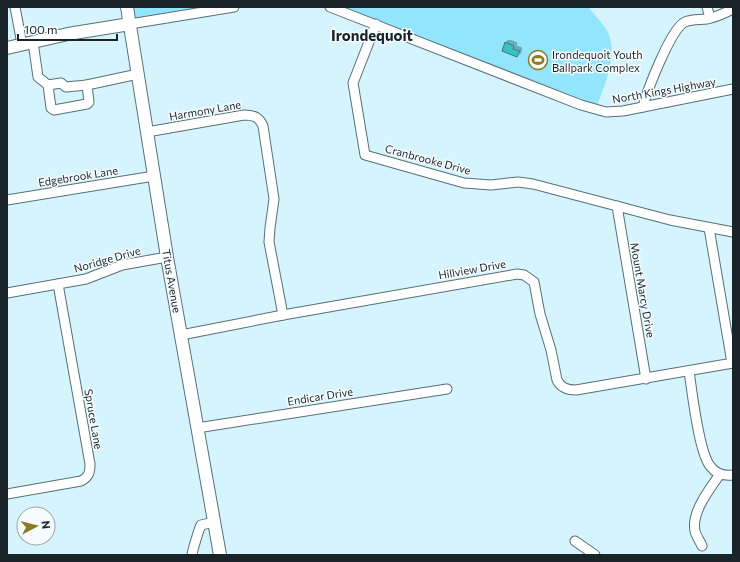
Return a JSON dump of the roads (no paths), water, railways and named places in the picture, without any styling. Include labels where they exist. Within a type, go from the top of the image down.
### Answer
[{"type":"main road","name":"Titus Avenue","points":[[127,7],[167,256],[220,555]]},
{"type":"main road","points":[[7,48],[68,34],[130,24]]},
{"type":"street","points":[[15,7],[38,77],[48,85],[51,108],[54,110],[87,104],[89,102],[86,85]]},
{"type":"street","points":[[130,24],[234,7]]},
{"type":"street","name":"North Kings Highway","points":[[330,7],[581,105],[606,112],[623,111],[733,89]]},
{"type":"street","points":[[707,7],[710,18]]},
{"type":"street","points":[[643,107],[648,91],[670,40],[675,32],[685,22],[710,18],[733,9]]},
{"type":"street","name":"Cranbrooke Drive","points":[[376,24],[354,83],[365,155],[464,182],[490,185],[528,183],[670,220],[733,232]]},
{"type":"street","points":[[48,85],[61,83],[66,87],[86,85],[138,74]]},
{"type":"street","name":"Harmony Lane","points":[[147,132],[244,115],[257,117],[263,126],[273,184],[274,207],[269,242],[283,315]]},
{"type":"street","name":"Edgebrook Lane","points":[[7,200],[154,176]]},
{"type":"street","name":"Mount Marcy Drive","points":[[617,206],[646,379]]},
{"type":"street","points":[[709,228],[733,363]]},
{"type":"street","name":"Noridge Drive","points":[[7,293],[86,279],[131,263],[167,256]]},
{"type":"street","name":"Hillview Drive","points":[[181,335],[510,274],[524,275],[534,282],[557,380],[563,388],[567,390],[576,390],[646,379],[733,363]]},
{"type":"street","name":"Spruce Lane","points":[[7,494],[81,481],[89,475],[90,464],[58,284]]},
{"type":"street","points":[[689,371],[704,456],[710,467],[715,472],[733,475]]},
{"type":"street","name":"Endicar Drive","points":[[197,428],[447,388]]},
{"type":"street","points":[[702,546],[695,532],[695,521],[702,502],[720,474]]},
{"type":"street","points":[[192,555],[201,525],[214,522]]},
{"type":"street","points":[[575,541],[595,555]]},
{"type":"place","name":"Irondequoit Youth Ballpark Complex","points":[[538,60]]},
{"type":"district","name":"Irondequoit","points":[[372,35]]}]
